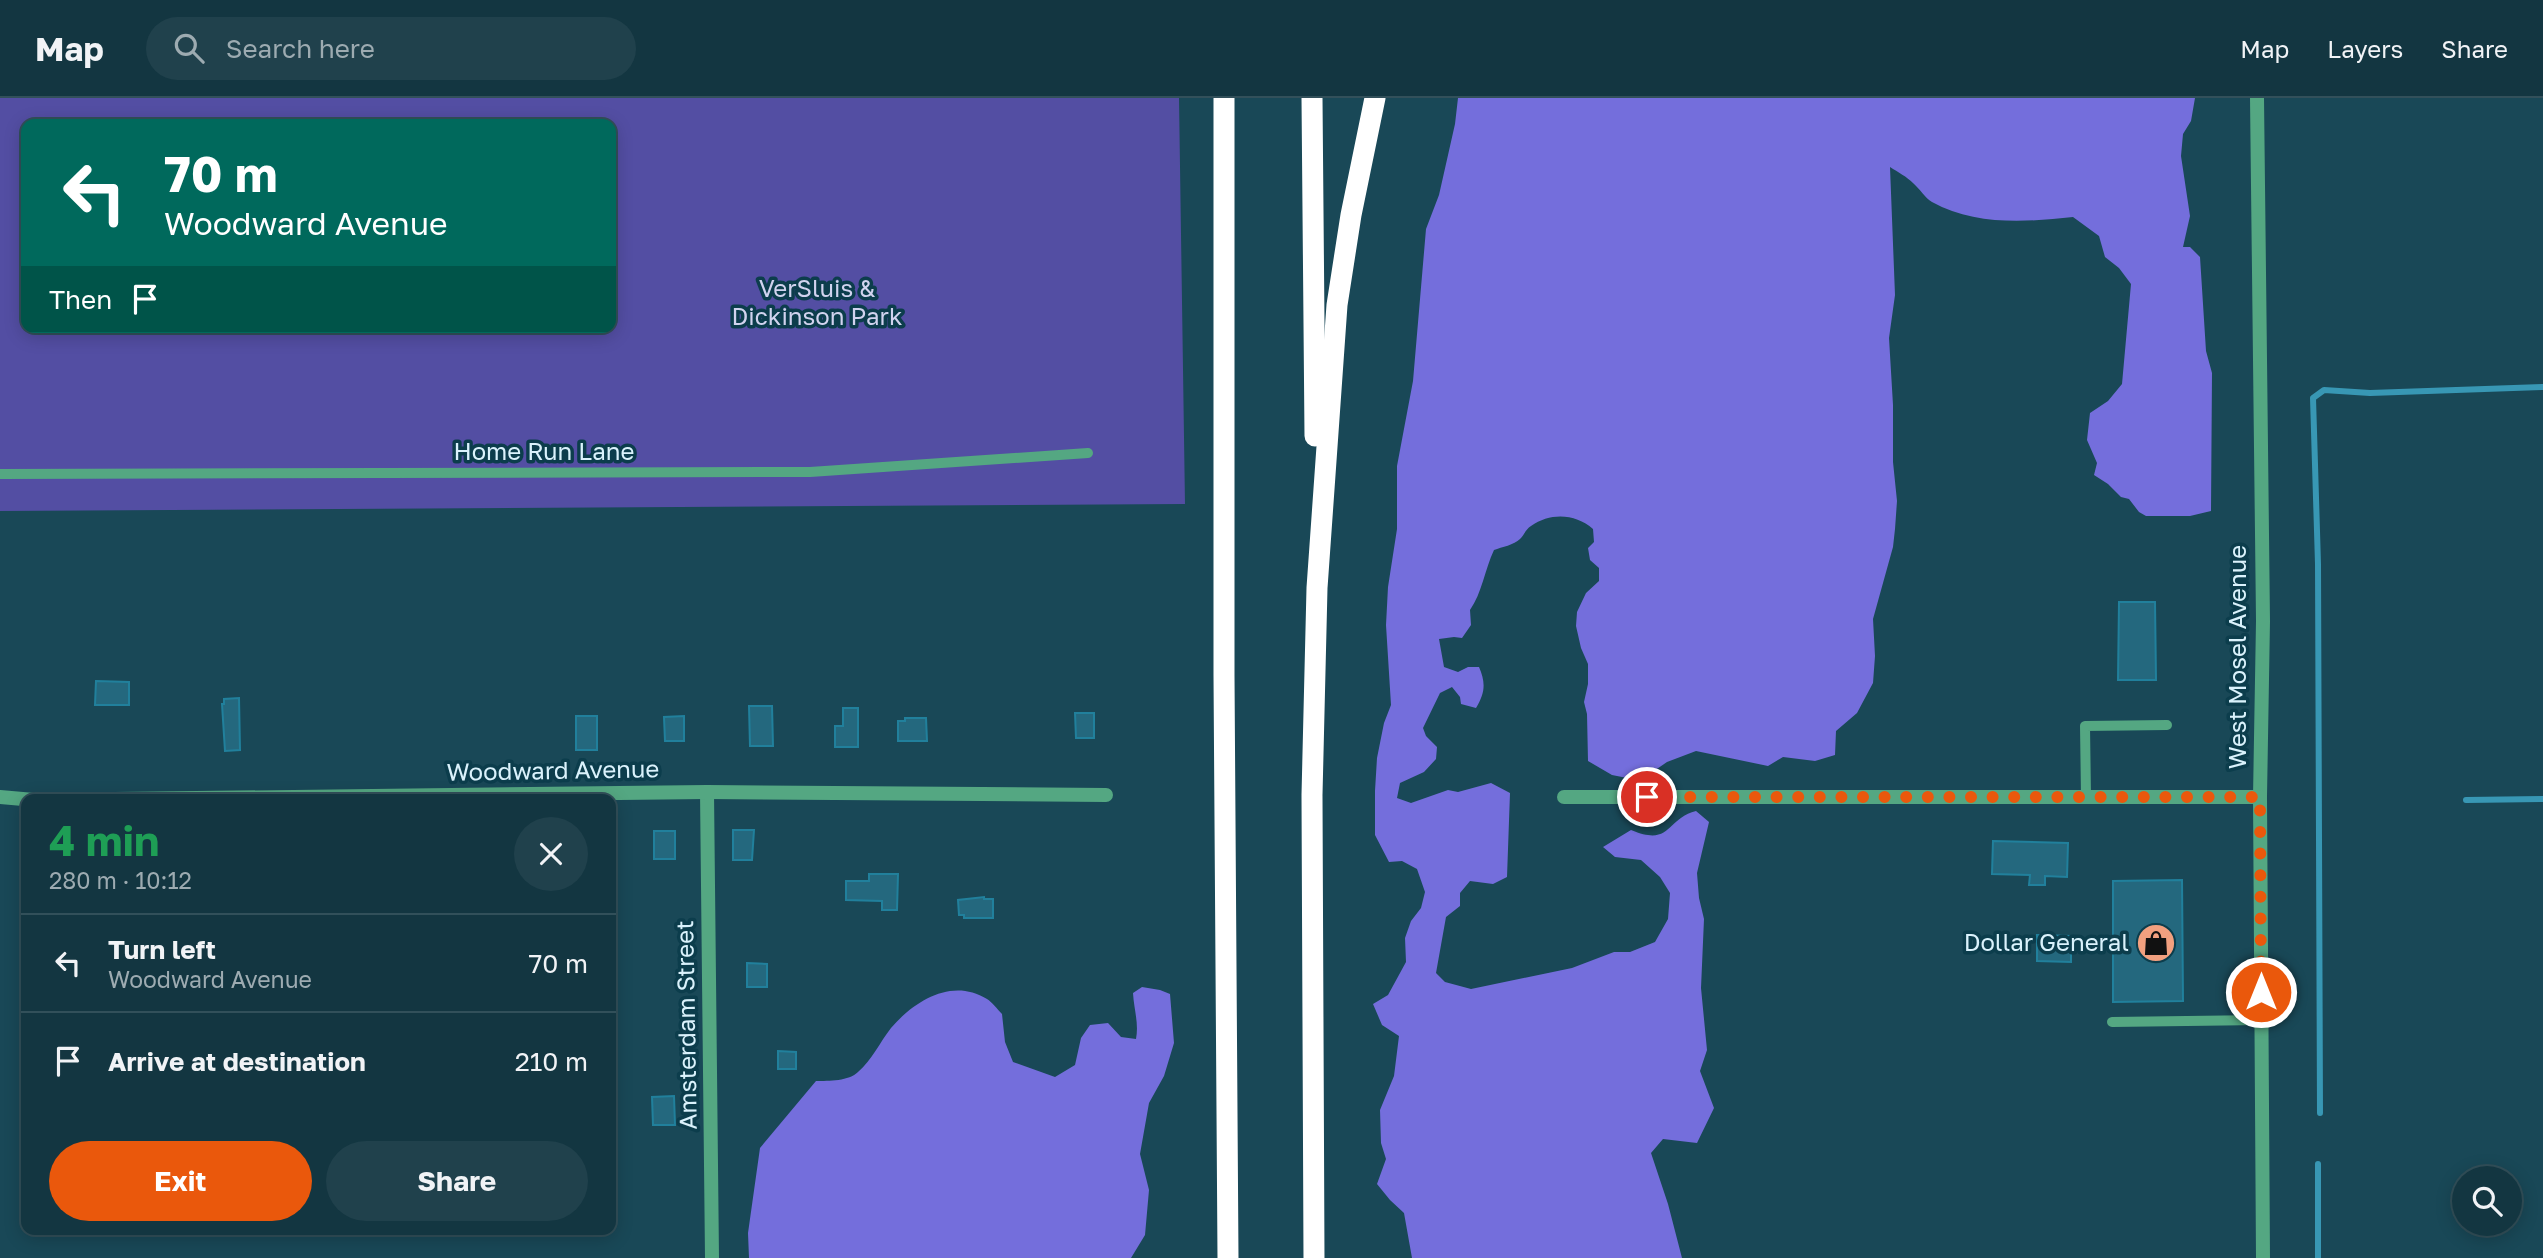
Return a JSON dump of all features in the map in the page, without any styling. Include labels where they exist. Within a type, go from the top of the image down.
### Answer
[{"type":"highway","points":[[1224,98],[1228,1258]]},
{"type":"highway","points":[[1312,98],[1317,588],[1312,782],[1314,1258]]},
{"type":"highway","points":[[1317,588],[1337,305],[1375,98]]},
{"type":"street","name":"West Mosel Avenue","points":[[2257,98],[2263,608],[2260,797],[2263,1258]]},
{"type":"street","name":"Woodward Avenue","points":[[539,794],[707,792],[1107,795]]},
{"type":"street","name":"Amsterdam Street","points":[[707,792],[712,1258]]},
{"type":"street","name":"Woodward Avenue","points":[[0,797],[21,799]]},
{"type":"street","points":[[1564,797],[2260,797]]},
{"type":"lane","name":"Home Run Lane","points":[[0,474],[810,472],[1088,453]]},
{"type":"lane","points":[[2086,797],[2085,726],[2166,724]]},
{"type":"lane","points":[[2112,1022],[2261,1020]]},
{"type":"green space","name":"VerSluis & Dickinson Park","points":[[0,98],[1179,98],[1185,504],[0,511]]},
{"type":"shaded area","points":[[1458,98],[2195,98],[2191,121],[2183,134],[2181,156],[2190,216],[2183,247],[2190,247],[2200,257],[2206,351],[2212,373],[2211,511],[2190,516],[2146,516],[2139,512],[2129,499],[2121,497],[2094,475],[2097,463],[2087,440],[2090,413],[2108,401],[2122,384],[2131,284],[2119,268],[2105,257],[2099,236],[2073,217],[2038,220],[1983,219],[1949,210],[1929,200],[1911,181],[1890,167],[1895,295],[1889,338],[1897,501],[1895,529],[1893,547],[1873,619],[1873,683],[1857,713],[1836,731],[1835,755],[1815,761],[1783,757],[1768,766],[1696,751],[1667,762],[1651,773],[1632,779],[1612,775],[1588,761],[1587,714],[1584,702],[1588,664],[1576,626],[1577,612],[1586,593],[1599,581],[1599,568],[1590,560],[1588,548],[1594,542],[1593,529],[1579,520],[1547,518],[1529,527],[1517,541],[1494,550],[1478,596],[1470,610],[1471,625],[1462,638],[1439,639],[1444,667],[1458,672],[1468,667],[1479,667],[1484,683],[1483,693],[1476,708],[1461,704],[1460,697],[1452,687],[1440,693],[1423,728],[1426,736],[1437,747],[1436,759],[1424,772],[1400,783],[1397,798],[1411,803],[1448,790],[1458,792],[1491,783],[1510,793],[1507,877],[1493,884],[1470,881],[1460,893],[1460,906],[1446,917],[1436,973],[1445,982],[1471,989],[1572,968],[1614,952],[1630,952],[1655,942],[1668,919],[1670,893],[1660,877],[1641,860],[1615,857],[1603,847],[1631,830],[1644,834],[1661,834],[1686,815],[1696,811],[1709,822],[1697,873],[1704,919],[1701,988],[1707,1050],[1700,1071],[1714,1108],[1697,1143],[1663,1139],[1651,1153],[1682,1258],[1412,1258],[1404,1213],[1377,1184],[1386,1159],[1381,1143],[1380,1110],[1394,1076],[1399,1036],[1382,1025],[1373,1004],[1388,995],[1406,962],[1405,938],[1411,921],[1421,908],[1425,892],[1417,869],[1402,861],[1389,862],[1375,835],[1377,758],[1384,723],[1391,705],[1386,625],[1388,587],[1397,529],[1397,466],[1413,381],[1426,229],[1439,195]]},
{"type":"shaded area","points":[[1142,987],[1170,994],[1174,1043],[1164,1076],[1149,1103],[1140,1154],[1149,1190],[1145,1235],[1131,1258],[749,1258],[748,1233],[760,1148],[816,1081],[838,1080],[854,1075],[868,1062],[900,1018],[922,1001],[947,991],[960,990],[987,999],[1002,1014],[1005,1042],[1013,1062],[1055,1077],[1075,1065],[1081,1038],[1090,1025],[1108,1023],[1121,1037],[1136,1039],[1137,1022],[1133,993]]},
{"type":"building","points":[[2119,602],[2155,602],[2156,680],[2118,680]]},
{"type":"building","points":[[96,681],[129,682],[129,705],[95,705]]},
{"type":"building","points":[[239,698],[240,750],[225,751],[222,704],[224,699]]},
{"type":"building","points":[[749,706],[772,706],[773,746],[750,746]]},
{"type":"building","points":[[843,708],[858,708],[858,747],[835,747],[835,726],[843,726]]},
{"type":"building","points":[[1075,713],[1094,713],[1094,738],[1076,738]]},
{"type":"building","points":[[576,716],[597,716],[597,750],[576,750]]},
{"type":"building","points":[[684,716],[684,741],[665,741],[664,717]]},
{"type":"building","points":[[905,718],[926,718],[927,741],[898,741],[898,721],[905,721]]},
{"type":"building","points":[[733,830],[754,830],[752,860],[733,860]]},
{"type":"building","points":[[654,831],[675,831],[675,859],[654,859]]},
{"type":"building","points":[[1993,841],[2068,843],[2067,877],[2045,876],[2045,885],[2029,885],[2030,875],[1992,874]]},
{"type":"building","points":[[869,874],[898,874],[897,910],[882,910],[882,901],[846,900],[846,881],[869,881]]},
{"type":"building","points":[[2182,880],[2183,1001],[2113,1002],[2113,881]]},
{"type":"building","points":[[984,897],[993,899],[993,918],[964,918],[964,915],[959,915],[958,900]]},
{"type":"building","points":[[2037,935],[2071,936],[2071,962],[2037,961]]},
{"type":"building","points":[[747,963],[767,964],[767,987],[747,987]]},
{"type":"building","points":[[778,1051],[796,1052],[796,1069],[778,1069]]},
{"type":"building","points":[[674,1096],[675,1125],[653,1125],[652,1097]]},
{"type":"waterway","points":[[2320,1113],[2318,564],[2313,398],[2324,390],[2370,393],[2543,387]]},
{"type":"waterway","points":[[2466,800],[2543,799]]},
{"type":"waterway","points":[[2318,1164],[2318,1258]]},
{"type":"place","name":"Dollar General","points":[[2156,943]]},
{"type":"route","points":[[1647,797],[2260,797],[2261,992]]}]
